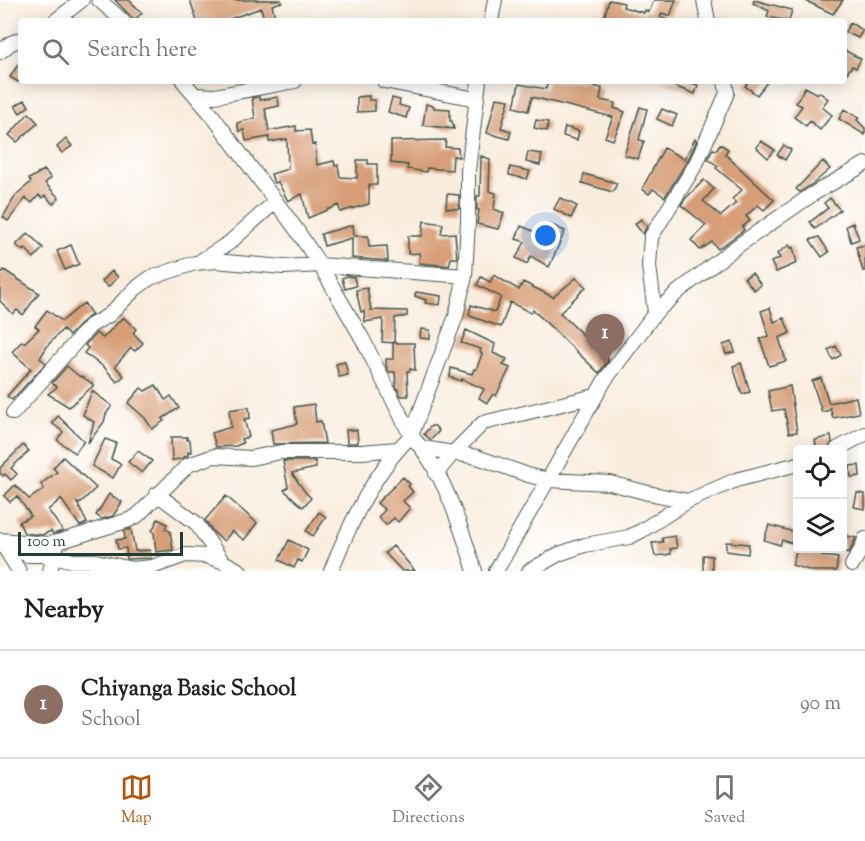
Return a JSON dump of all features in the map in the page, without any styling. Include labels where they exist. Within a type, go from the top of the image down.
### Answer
[{"type":"street","points":[[60,18],[82,0]]},
{"type":"street","points":[[99,0],[120,18]]},
{"type":"street","points":[[492,18],[495,0]]},
{"type":"street","points":[[704,0],[707,18]]},
{"type":"street","points":[[0,52],[18,40]]},
{"type":"street","points":[[186,84],[276,201],[320,265],[362,338],[411,436],[423,448],[445,490],[475,571]]},
{"type":"street","points":[[196,95],[215,96],[279,84]]},
{"type":"street","points":[[399,84],[476,99]]},
{"type":"street","points":[[331,571],[350,524],[398,449],[411,436],[456,316],[465,276],[468,171],[478,84]]},
{"type":"street","points":[[655,314],[650,266],[651,237],[696,164],[727,93],[726,84]]},
{"type":"street","points":[[496,571],[604,380],[655,314],[679,291],[736,247],[813,194],[865,164]]},
{"type":"street","points":[[13,413],[90,326],[109,315],[135,289],[150,278],[200,261],[229,243],[276,201]]},
{"type":"street","points":[[200,261],[274,267],[320,265],[465,276]]},
{"type":"street","points":[[436,474],[483,423],[595,396]]},
{"type":"street","points":[[846,445],[865,434]]},
{"type":"street","points":[[423,448],[477,457],[548,480],[610,483],[688,501]]},
{"type":"street","points":[[1,542],[28,555],[56,549],[134,518],[188,465],[214,456],[251,458],[281,452],[362,452],[398,449]]},
{"type":"street","points":[[529,571],[559,554],[585,545],[628,537],[642,531],[688,501],[736,480],[793,465]]},
{"type":"street","points":[[157,494],[196,523],[222,561]]},
{"type":"street","points":[[852,565],[865,539]]},
{"type":"street","points":[[1,542],[19,571]]},
{"type":"street","points":[[56,549],[72,561],[96,561],[132,569],[152,567],[186,555],[206,556],[222,561],[240,571]]},
{"type":"street","points":[[50,571],[56,549]]},
{"type":"building","points":[[115,0],[129,0],[142,13],[136,18],[132,18]]},
{"type":"building","points":[[190,0],[281,0],[282,2],[272,5],[275,18],[264,18],[261,8],[233,18],[196,18]]},
{"type":"building","points":[[609,0],[624,3],[623,7],[644,13],[645,10],[649,12],[654,0],[676,0],[670,16],[662,13],[660,17],[662,18],[604,18]]},
{"type":"building","points":[[754,0],[792,10],[790,18],[767,17],[769,11],[753,3]]},
{"type":"building","points":[[804,0],[843,0],[833,14]]},
{"type":"building","points":[[850,23],[863,30],[858,38],[847,33]]},
{"type":"building","points":[[847,52],[861,59],[856,68],[852,66],[847,73]]},
{"type":"building","points":[[18,65],[18,82],[10,77]]},
{"type":"building","points":[[519,84],[546,89],[547,84],[588,84],[602,88],[600,100],[615,103],[614,108],[625,112],[613,140],[605,137],[613,117],[532,97],[528,111],[514,107]]},
{"type":"building","points":[[668,84],[698,85],[695,94]]},
{"type":"building","points":[[747,84],[766,84],[757,95],[745,86]]},
{"type":"building","points":[[805,87],[818,94],[819,92],[828,99],[822,107],[832,115],[820,130],[810,121],[806,126],[794,117],[802,106],[796,103]]},
{"type":"building","points":[[369,96],[369,100],[375,100],[375,111],[357,112],[357,97]]},
{"type":"building","points":[[259,97],[260,100],[278,97],[279,106],[265,109],[269,131],[296,126],[296,131],[310,130],[312,145],[315,144],[317,165],[334,161],[335,166],[338,165],[340,177],[357,178],[357,160],[368,160],[368,164],[377,164],[377,185],[369,185],[369,204],[340,212],[339,205],[308,218],[302,194],[288,201],[278,182],[274,183],[271,174],[288,169],[287,139],[269,142],[269,137],[246,141],[244,130],[239,131],[237,123],[255,118],[252,98]]},
{"type":"building","points":[[392,98],[400,100],[399,105],[409,108],[406,118],[388,112]]},
{"type":"building","points":[[496,98],[509,100],[501,128],[511,131],[509,139],[487,133]]},
{"type":"building","points":[[25,100],[29,106],[20,113],[15,106]]},
{"type":"building","points":[[426,104],[434,108],[450,109],[450,121],[454,129],[423,125]]},
{"type":"building","points":[[640,107],[647,109],[639,140],[644,141],[638,159],[624,155]]},
{"type":"building","points":[[662,109],[677,115],[672,126],[657,119]]},
{"type":"building","points":[[844,109],[859,118],[857,120],[865,128],[865,135],[839,119]]},
{"type":"building","points":[[29,113],[38,123],[17,142],[9,135]]},
{"type":"building","points":[[536,120],[548,122],[547,131],[534,128]]},
{"type":"building","points":[[565,127],[579,131],[577,140],[563,136]]},
{"type":"building","points":[[66,139],[72,146],[62,153],[57,147]]},
{"type":"building","points":[[695,139],[697,140],[688,160],[665,197],[653,189],[649,194],[642,189],[664,148],[684,159]]},
{"type":"building","points":[[446,140],[445,147],[458,148],[459,157],[453,156],[452,170],[427,168],[426,172],[407,169],[408,165],[391,163],[391,141]]},
{"type":"building","points":[[761,141],[775,150],[768,158],[756,147]]},
{"type":"building","points":[[720,144],[728,149],[725,154],[774,200],[764,210],[758,205],[746,216],[750,221],[742,227],[744,230],[718,249],[712,242],[700,250],[691,240],[706,225],[681,205],[685,199],[704,180],[714,189],[703,201],[721,216],[736,203],[732,199],[742,190],[708,159],[713,149],[716,150]]},
{"type":"building","points":[[784,145],[791,150],[785,160],[777,155]]},
{"type":"building","points":[[528,152],[542,154],[540,165],[526,162]]},
{"type":"building","points":[[481,156],[490,159],[489,191],[496,193],[494,209],[504,213],[498,229],[477,224]]},
{"type":"building","points":[[823,161],[830,169],[800,192],[796,189]]},
{"type":"building","points":[[510,167],[530,171],[527,179],[509,175]]},
{"type":"building","points":[[44,170],[51,178],[45,183],[59,198],[53,204],[45,195],[42,198],[39,195],[32,203],[26,198],[8,221],[3,217],[16,195],[31,182],[29,179]]},
{"type":"building","points":[[584,174],[617,183],[613,192],[582,183]]},
{"type":"building","points":[[447,194],[459,195],[459,209],[446,208]]},
{"type":"building","points":[[560,198],[577,206],[571,218],[554,209]]},
{"type":"building","points":[[830,198],[840,210],[815,229],[810,222],[828,208],[824,203]]},
{"type":"building","points":[[641,219],[647,226],[643,234],[635,224]]},
{"type":"building","points":[[424,221],[443,224],[441,234],[455,233],[457,258],[451,258],[449,266],[419,263],[420,253],[408,254],[408,236],[422,236]]},
{"type":"building","points":[[853,223],[859,239],[851,242],[846,226]]},
{"type":"building","points":[[549,224],[565,231],[549,267],[531,256],[527,264],[516,258],[525,242],[516,239],[521,226],[545,236]]},
{"type":"building","points":[[353,225],[354,236],[368,236],[369,247],[387,246],[388,261],[352,258],[352,238],[324,246],[321,234]]},
{"type":"building","points":[[28,233],[43,248],[34,258],[25,248],[23,251],[16,245]]},
{"type":"building","points":[[819,237],[829,252],[822,257],[810,240]]},
{"type":"building","points":[[71,245],[79,264],[65,270],[57,251]]},
{"type":"building","points":[[789,245],[793,247],[797,263],[776,272],[771,262],[780,258],[777,254]]},
{"type":"building","points":[[865,245],[865,271],[863,271],[856,247]]},
{"type":"building","points":[[4,270],[39,293],[23,315],[17,310],[13,314],[0,301],[0,275]]},
{"type":"building","points":[[112,271],[118,277],[108,287],[102,281]]},
{"type":"building","points":[[752,273],[761,285],[754,290],[744,278]]},
{"type":"building","points":[[494,275],[519,290],[523,282],[553,297],[576,278],[586,287],[560,313],[607,358],[608,361],[599,373],[533,310],[531,313],[510,302],[501,327],[470,316],[471,305],[495,312],[501,297],[477,285],[481,277],[490,282]]},
{"type":"building","points":[[354,277],[356,286],[345,289],[342,278]]},
{"type":"building","points":[[367,288],[371,310],[369,310],[407,311],[407,316],[395,318],[394,343],[382,342],[383,319],[365,322],[364,311],[361,312],[356,290]]},
{"type":"building","points":[[416,292],[441,296],[440,305],[425,303],[426,300],[415,296]]},
{"type":"building","points":[[84,303],[92,315],[69,336],[63,329],[48,345],[40,358],[46,363],[12,400],[7,396],[31,369],[12,352],[22,341],[24,343],[39,329],[35,326],[47,310],[62,321]]},
{"type":"building","points":[[770,308],[774,322],[784,318],[790,333],[779,338],[786,361],[769,366],[760,339],[769,336],[761,311]]},
{"type":"building","points":[[123,317],[136,329],[133,333],[143,343],[135,351],[131,348],[115,366],[124,376],[117,382],[104,367],[84,353],[88,348],[85,345],[96,333],[103,338]]},
{"type":"building","points":[[421,329],[430,330],[430,339],[420,338]]},
{"type":"building","points":[[466,330],[495,344],[493,353],[507,359],[503,365],[510,368],[496,396],[493,394],[487,403],[479,398],[484,389],[462,379],[461,381],[450,377],[451,368],[472,374],[482,354],[481,349],[461,343]]},
{"type":"building","points":[[732,342],[735,352],[726,354],[723,345]]},
{"type":"building","points":[[393,343],[414,343],[415,370],[407,371],[408,396],[401,396],[396,386],[395,372],[389,372],[386,365],[386,359],[393,359]]},
{"type":"building","points":[[836,346],[841,355],[833,360],[828,350]]},
{"type":"building","points":[[345,362],[348,375],[339,377],[336,364]]},
{"type":"building","points":[[741,363],[750,392],[742,394],[733,366]]},
{"type":"building","points":[[67,366],[94,385],[69,407],[48,394],[57,387],[52,383]]},
{"type":"building","points":[[821,378],[829,403],[856,397],[859,413],[833,418],[830,407],[830,410],[822,412],[812,381]]},
{"type":"building","points":[[156,385],[165,400],[171,396],[179,408],[152,429],[145,418],[128,403],[141,388],[145,391]]},
{"type":"building","points":[[790,386],[797,432],[789,433],[784,409],[772,411],[768,391]]},
{"type":"building","points":[[92,391],[112,406],[104,422],[88,443],[94,422],[83,415]]},
{"type":"building","points":[[314,404],[316,422],[321,421],[325,443],[273,444],[271,430],[297,424],[294,407]]},
{"type":"building","points":[[249,407],[250,418],[244,419],[249,437],[241,439],[243,443],[236,446],[216,447],[212,433],[231,427],[229,410]]},
{"type":"building","points":[[58,416],[84,441],[75,453],[57,440],[63,432],[52,423]]},
{"type":"building","points":[[431,426],[435,426],[439,431],[431,440],[424,434]]},
{"type":"building","points":[[346,430],[357,430],[358,443],[347,443]]},
{"type":"building","points":[[831,436],[832,442],[830,445],[816,445],[815,440]]},
{"type":"building","points":[[171,437],[187,437],[187,440],[190,440],[191,452],[181,459],[172,460]]},
{"type":"building","points":[[105,439],[116,443],[111,459],[121,464],[113,478],[92,466]]},
{"type":"building","points":[[23,445],[29,451],[11,468],[17,474],[11,480],[5,474],[3,476],[0,473],[0,468]]},
{"type":"building","points":[[138,451],[152,461],[142,473],[128,462]]},
{"type":"building","points":[[63,457],[96,488],[79,504],[77,503],[87,523],[80,526],[61,499],[48,510],[63,531],[53,534],[51,531],[42,535],[24,533],[19,522],[31,516],[17,496],[10,502],[4,496],[15,485],[29,499],[44,489],[41,484],[57,472],[53,468]]},
{"type":"building","points":[[283,461],[315,461],[316,468],[292,473],[311,498],[303,507],[284,490],[288,487]]},
{"type":"building","points":[[859,465],[860,476],[851,477],[850,466]]},
{"type":"building","points":[[403,477],[410,484],[408,486],[413,492],[403,501],[410,508],[398,522],[394,518],[386,525],[378,517],[385,510],[377,503]]},
{"type":"building","points":[[857,493],[865,494],[865,509],[854,507]]},
{"type":"building","points":[[109,494],[122,502],[113,516],[102,519],[96,515]]},
{"type":"building","points":[[226,496],[257,523],[244,540],[232,531],[224,541],[214,533],[205,520]]},
{"type":"building","points":[[319,512],[326,517],[313,536],[306,531]]},
{"type":"building","points":[[158,519],[167,524],[165,529],[170,531],[173,550],[156,552],[152,531]]},
{"type":"building","points":[[769,525],[793,532],[793,543],[782,540],[780,545],[764,540]]},
{"type":"building","points":[[131,529],[135,551],[150,550],[151,558],[127,559],[126,548],[118,549],[116,540],[125,539],[124,531]]},
{"type":"building","points":[[675,536],[677,548],[670,549],[671,554],[655,556],[652,543],[663,542],[662,538]]},
{"type":"building","points":[[847,536],[856,538],[849,553],[847,552]]},
{"type":"building","points":[[289,540],[308,550],[302,562],[298,560],[294,568],[279,560]]},
{"type":"building","points":[[726,542],[749,544],[748,554],[726,551]]},
{"type":"building","points":[[393,546],[415,571],[402,571],[385,553]]},
{"type":"building","points":[[796,553],[823,553],[822,556],[838,558],[836,571],[812,571],[792,565]]},
{"type":"building","points":[[703,555],[712,556],[712,571],[703,571]]},
{"type":"place","name":"Chiyanga Basic School","points":[[605,364]]}]
